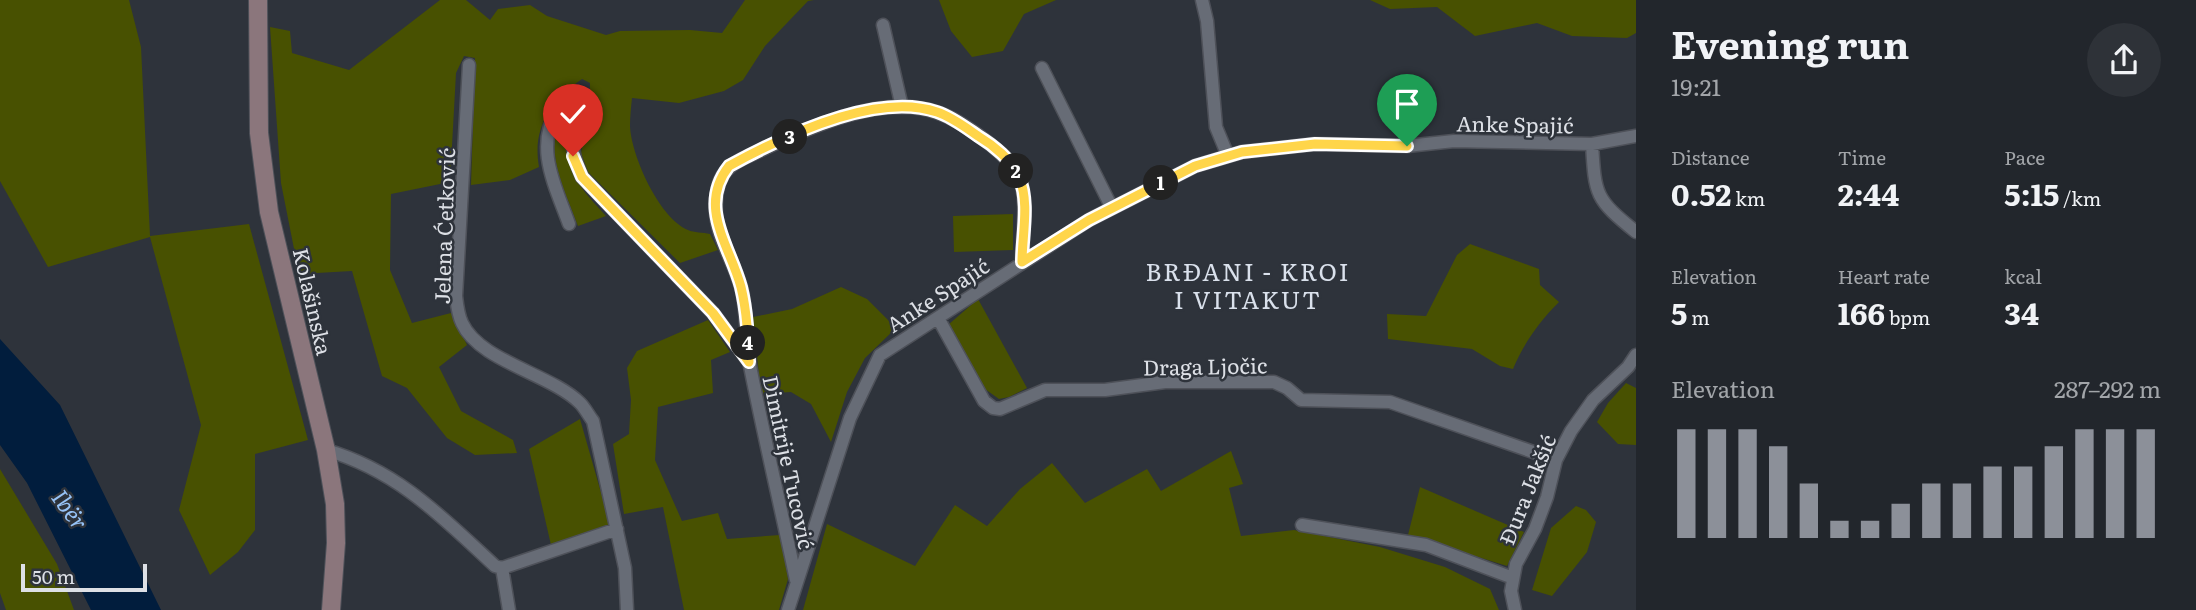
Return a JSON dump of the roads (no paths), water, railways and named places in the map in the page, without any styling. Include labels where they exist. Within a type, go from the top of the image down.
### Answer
[{"type":"main road","name":"Kolašinska","points":[[258,0],[259,133],[269,212],[326,450],[334,504],[331,610]]},
{"type":"street","points":[[1202,0],[1207,20],[1216,127],[1228,156]]},
{"type":"street","points":[[883,24],[902,107]]},
{"type":"street","name":"Jelena Ćetković","points":[[469,65],[456,296],[459,314],[469,334],[486,348],[561,390],[579,403],[593,421],[625,568],[627,610]]},
{"type":"street","points":[[1042,68],[1112,208]]},
{"type":"street","points":[[569,224],[545,148],[554,115],[563,100],[574,94],[580,96],[583,103],[573,137],[573,156],[582,177],[713,313],[749,362]]},
{"type":"street","name":"Dimitrije Tucović","points":[[797,582],[749,362],[747,323],[740,286],[717,225],[716,201],[720,177],[736,162],[824,122],[890,107],[935,111],[954,119],[985,140],[1010,163],[1019,176],[1024,195],[1022,262]]},
{"type":"street","name":"Anke Spajić","points":[[788,610],[833,467],[866,380],[880,355],[1089,220],[1195,166],[1242,152],[1315,144],[1407,146],[1454,141],[1592,144],[1636,136]]},
{"type":"street","points":[[1592,144],[1594,184],[1612,213],[1636,232]]},
{"type":"street","name":"Draga Ljočic","points":[[938,318],[984,401],[993,408],[1008,408],[1045,390],[1105,390],[1159,382],[1274,382],[1287,388],[1301,400],[1390,402],[1556,460]]},
{"type":"street","name":"Ðura Jakšić","points":[[1515,610],[1511,591],[1516,565],[1535,530],[1556,460],[1570,431],[1593,400],[1628,367],[1636,355]]},
{"type":"street","points":[[326,450],[351,457],[401,484],[429,503],[495,566],[502,568],[617,529]]},
{"type":"street","name":"Ðura Jakšić","points":[[1302,525],[1426,545],[1513,578]]},
{"type":"street","points":[[502,568],[509,610]]},
{"type":"water","name":"Ibër","points":[[0,339],[60,405],[161,610],[91,610],[27,483],[0,445]]},
{"type":"district","name":"BRĐANI - KROI I VITAKUT","points":[[1248,284]]}]
